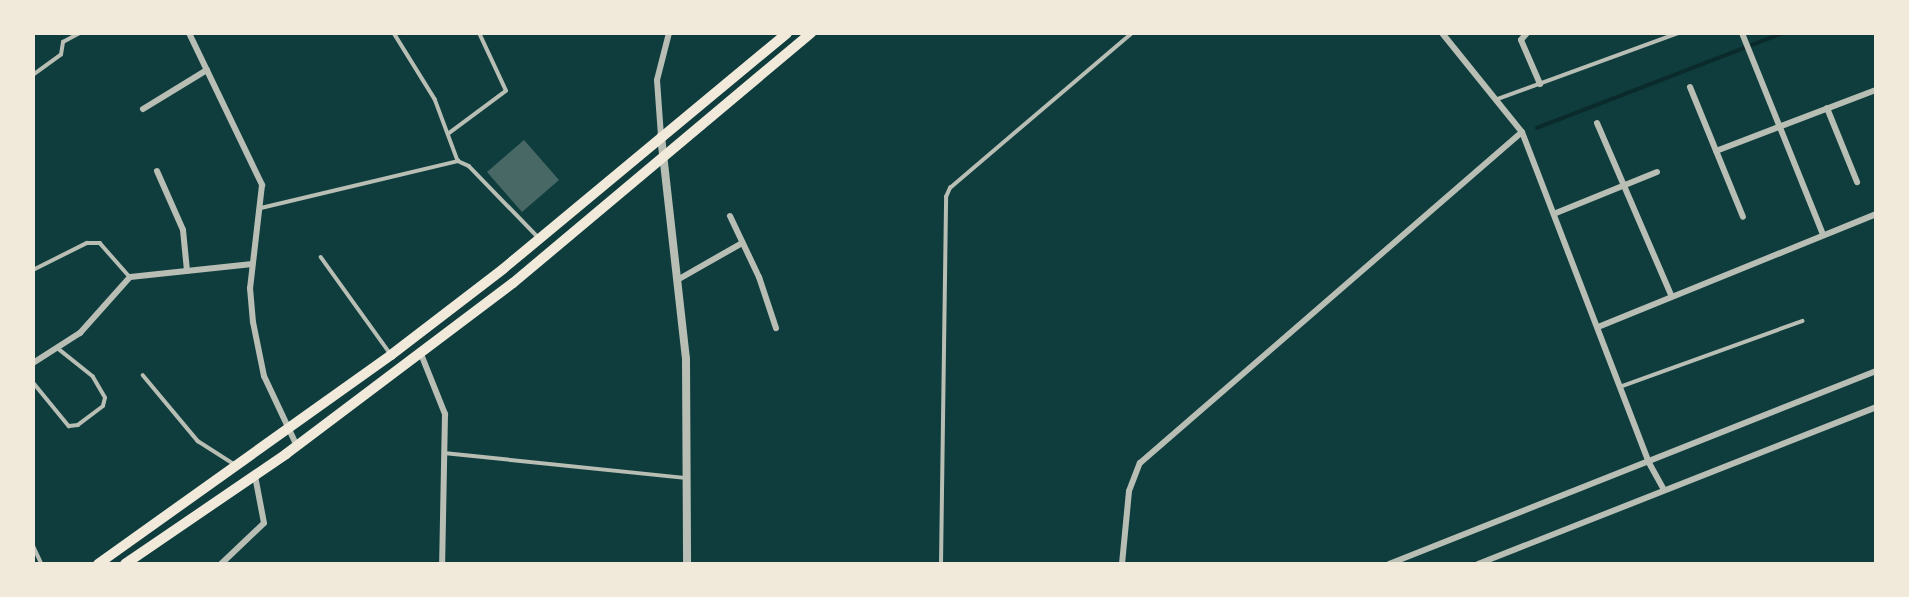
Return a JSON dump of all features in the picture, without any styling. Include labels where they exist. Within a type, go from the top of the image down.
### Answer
[{"type":"main road","points":[[98,564],[289,432],[391,355],[539,239],[787,33]]},
{"type":"main road","points":[[124,564],[256,475],[421,354],[665,156],[811,33]]},
{"type":"street","points":[[189,33],[262,185],[250,288],[264,376],[297,446]]},
{"type":"street","points":[[669,33],[656,91],[678,279],[689,478],[687,564]]},
{"type":"street","points":[[1442,33],[1522,132],[1556,213],[1648,461],[1664,490]]},
{"type":"street","points":[[1527,33],[1521,40],[1540,84]]},
{"type":"street","points":[[1742,33],[1823,234]]},
{"type":"street","points":[[143,108],[207,70]]},
{"type":"street","points":[[1690,87],[1743,218]]},
{"type":"street","points":[[1716,150],[1876,90]]},
{"type":"street","points":[[1828,108],[1857,182]]},
{"type":"street","points":[[1597,123],[1626,184],[1672,298]]},
{"type":"street","points":[[1122,564],[1129,491],[1140,463],[1522,132]]},
{"type":"street","points":[[158,171],[184,230],[187,271]]},
{"type":"street","points":[[1556,213],[1657,172]]},
{"type":"street","points":[[1598,327],[1876,214]]},
{"type":"street","points":[[730,216],[776,328]]},
{"type":"street","points":[[678,279],[742,243]]},
{"type":"street","points":[[33,363],[80,333],[130,277],[252,264]]},
{"type":"street","points":[[421,354],[445,414],[442,564]]},
{"type":"street","points":[[1389,564],[1876,371]]},
{"type":"street","points":[[1478,564],[1876,407]]},
{"type":"street","points":[[221,564],[264,523],[256,475]]},
{"type":"lane","points":[[33,75],[61,55],[63,42],[80,33]]},
{"type":"lane","points":[[394,33],[435,99],[458,161]]},
{"type":"lane","points":[[447,134],[506,91],[478,33]]},
{"type":"lane","points":[[941,564],[946,197],[950,188],[1132,33]]},
{"type":"lane","points":[[1498,99],[1678,33]]},
{"type":"lane","points":[[260,209],[458,161],[469,166],[539,239]]},
{"type":"lane","points":[[33,270],[87,243],[100,243],[130,277]]},
{"type":"lane","points":[[321,257],[391,355]]},
{"type":"lane","points":[[1620,387],[1802,321]]},
{"type":"lane","points":[[33,382],[73,427],[103,406],[105,398],[93,377],[56,348]]},
{"type":"lane","points":[[144,375],[198,441],[238,468]]},
{"type":"lane","points":[[444,453],[689,478]]},
{"type":"lane","points":[[33,545],[42,564]]},
{"type":"building","points":[[524,140],[559,180],[522,212],[487,172]]},
{"type":"waterway","points":[[1537,128],[1783,33]]}]
